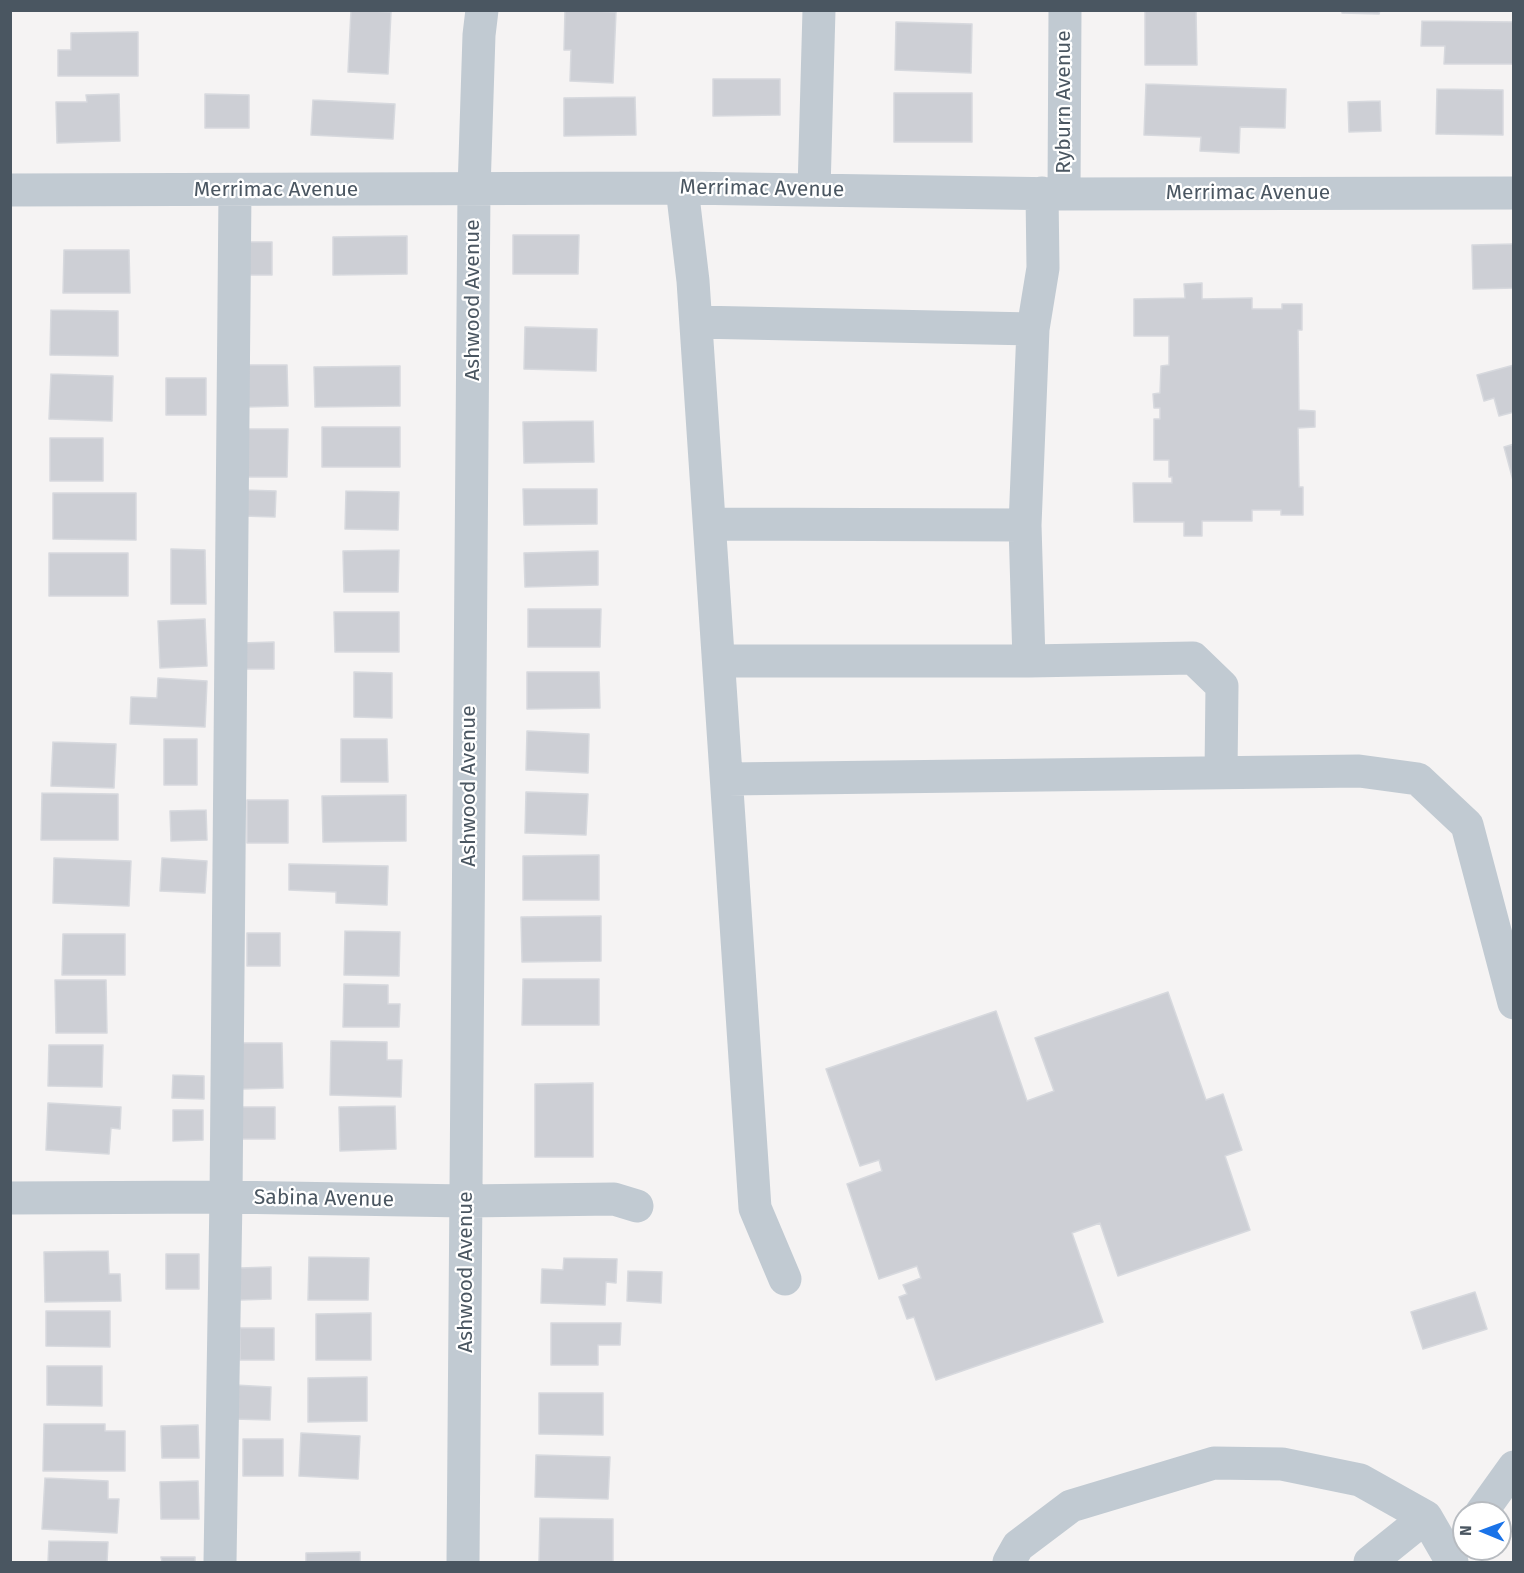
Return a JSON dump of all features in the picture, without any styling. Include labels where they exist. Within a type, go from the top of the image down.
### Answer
[{"type":"street","name":"Ashwood Avenue","points":[[463,1563],[474,190],[478,35],[482,10]]},
{"type":"street","points":[[814,190],[819,10]]},
{"type":"street","name":"Ryburn Avenue","points":[[1029,661],[1025,525],[1033,329],[1053,194],[1065,10]]},
{"type":"street","name":"Merrimac Avenue","points":[[10,190],[682,188],[1053,194],[1514,193]]},
{"type":"street","points":[[682,188],[696,322],[755,1208],[785,1279]]},
{"type":"street","points":[[220,1563],[226,1197],[234,190]]},
{"type":"street","points":[[696,322],[1033,329]]},
{"type":"street","points":[[710,524],[1025,525]]},
{"type":"street","points":[[720,661],[1029,661],[1193,658],[1222,686],[1221,772]]},
{"type":"street","points":[[728,779],[1359,771],[1418,779],[1467,825],[1514,1003]]},
{"type":"street","name":"Sabina Avenue","points":[[10,1198],[226,1197],[466,1201],[614,1199],[637,1206]]},
{"type":"street","points":[[1009,1563],[1018,1546],[1071,1506],[1214,1462],[1282,1464],[1360,1480],[1426,1517],[1452,1548]]},
{"type":"street","points":[[1490,1501],[1514,1467]]},
{"type":"street","points":[[1370,1563],[1426,1517]]},
{"type":"building","points":[[351,10],[391,12],[388,74],[348,72]]},
{"type":"building","points":[[565,10],[616,12],[613,83],[570,81],[571,50],[564,50]]},
{"type":"building","points":[[1145,10],[1196,10],[1197,65],[1145,65]]},
{"type":"building","points":[[1342,10],[1380,10],[1379,14],[1342,13]]},
{"type":"building","points":[[1422,21],[1514,22],[1514,64],[1444,64],[1445,46],[1421,46]]},
{"type":"building","points":[[896,22],[972,24],[971,73],[895,70]]},
{"type":"building","points":[[138,32],[138,76],[58,76],[58,50],[71,50],[71,33]]},
{"type":"building","points":[[713,79],[780,79],[780,115],[713,116]]},
{"type":"building","points":[[1146,84],[1286,89],[1285,128],[1240,127],[1239,153],[1200,151],[1201,137],[1144,135]]},
{"type":"building","points":[[1437,89],[1503,90],[1503,135],[1436,134]]},
{"type":"building","points":[[894,93],[972,93],[972,142],[894,142]]},
{"type":"building","points":[[119,94],[120,141],[57,143],[56,102],[87,102],[86,95]]},
{"type":"building","points":[[205,94],[249,95],[249,128],[205,128]]},
{"type":"building","points":[[635,97],[636,135],[564,136],[564,98]]},
{"type":"building","points":[[313,100],[395,104],[393,139],[311,135]]},
{"type":"building","points":[[1380,101],[1381,131],[1349,132],[1348,102]]},
{"type":"building","points":[[513,235],[579,235],[578,274],[513,274]]},
{"type":"building","points":[[407,236],[407,274],[333,275],[333,237]]},
{"type":"building","points":[[242,242],[272,242],[272,275],[242,275]]},
{"type":"building","points":[[1514,244],[1514,288],[1473,289],[1472,245]]},
{"type":"building","points":[[64,250],[129,250],[130,293],[63,293]]},
{"type":"building","points":[[1202,283],[1202,299],[1252,298],[1252,309],[1282,309],[1282,304],[1302,304],[1302,330],[1298,330],[1299,410],[1315,411],[1315,427],[1298,428],[1299,487],[1303,487],[1303,515],[1281,515],[1281,510],[1252,510],[1252,521],[1202,521],[1202,536],[1184,536],[1184,522],[1134,522],[1133,483],[1172,483],[1172,477],[1169,477],[1169,460],[1154,460],[1154,419],[1160,419],[1160,408],[1154,408],[1153,394],[1160,393],[1161,366],[1169,365],[1169,336],[1134,336],[1134,299],[1185,298],[1184,284]]},
{"type":"building","points":[[51,310],[118,311],[118,356],[50,355]]},
{"type":"building","points":[[525,327],[597,329],[596,371],[524,369]]},
{"type":"building","points":[[245,365],[287,365],[288,406],[246,407]]},
{"type":"building","points":[[1514,365],[1514,412],[1499,416],[1494,398],[1484,401],[1477,375]]},
{"type":"building","points":[[400,366],[400,406],[315,407],[314,367]]},
{"type":"building","points":[[51,374],[113,376],[112,421],[49,419]]},
{"type":"building","points":[[166,378],[206,378],[206,415],[166,415]]},
{"type":"building","points":[[593,421],[594,462],[524,463],[523,422]]},
{"type":"building","points":[[322,427],[400,427],[400,467],[322,467]]},
{"type":"building","points":[[247,429],[288,429],[287,477],[247,477]]},
{"type":"building","points":[[50,438],[103,438],[103,481],[50,481]]},
{"type":"building","points":[[1514,444],[1514,484],[1504,447]]},
{"type":"building","points":[[523,489],[597,489],[597,524],[524,525]]},
{"type":"building","points":[[244,490],[276,491],[275,517],[243,516]]},
{"type":"building","points":[[346,491],[399,492],[398,530],[345,529]]},
{"type":"building","points":[[53,493],[136,493],[136,540],[53,539]]},
{"type":"building","points":[[171,549],[205,550],[206,604],[171,604]]},
{"type":"building","points":[[399,550],[398,592],[344,592],[343,551]]},
{"type":"building","points":[[598,551],[598,585],[525,587],[524,553]]},
{"type":"building","points":[[49,553],[128,553],[128,596],[49,596]]},
{"type":"building","points":[[528,609],[601,609],[600,647],[528,647]]},
{"type":"building","points":[[334,612],[399,612],[399,652],[335,652]]},
{"type":"building","points":[[205,619],[207,666],[160,668],[158,621]]},
{"type":"building","points":[[274,642],[274,669],[242,669],[241,643]]},
{"type":"building","points":[[354,672],[392,673],[392,718],[354,717]]},
{"type":"building","points":[[527,672],[599,672],[600,708],[527,709]]},
{"type":"building","points":[[158,678],[207,681],[205,727],[130,724],[131,697],[157,698]]},
{"type":"building","points":[[527,731],[589,734],[588,773],[526,770]]},
{"type":"building","points":[[164,739],[197,739],[197,785],[164,785]]},
{"type":"building","points":[[341,739],[387,739],[388,782],[341,782]]},
{"type":"building","points":[[53,742],[116,744],[114,788],[51,786]]},
{"type":"building","points":[[526,792],[588,794],[586,835],[525,833]]},
{"type":"building","points":[[42,793],[118,794],[118,840],[41,840]]},
{"type":"building","points":[[406,795],[406,841],[323,842],[322,796]]},
{"type":"building","points":[[247,800],[288,800],[288,843],[247,843]]},
{"type":"building","points":[[206,810],[207,840],[171,841],[170,811]]},
{"type":"building","points":[[599,855],[599,900],[523,900],[523,856]]},
{"type":"building","points":[[54,858],[131,861],[129,906],[53,903]]},
{"type":"building","points":[[162,858],[207,861],[205,893],[160,891]]},
{"type":"building","points":[[289,864],[388,866],[387,905],[336,903],[336,892],[289,890]]},
{"type":"building","points":[[601,916],[601,961],[522,962],[521,917]]},
{"type":"building","points":[[345,931],[400,932],[399,976],[344,975]]},
{"type":"building","points":[[247,933],[280,933],[280,966],[247,966]]},
{"type":"building","points":[[63,934],[125,934],[125,975],[62,975]]},
{"type":"building","points":[[523,979],[599,979],[599,1025],[522,1025]]},
{"type":"building","points":[[55,980],[106,980],[107,1033],[56,1033]]},
{"type":"building","points":[[344,984],[388,985],[388,1004],[400,1004],[399,1027],[343,1027]]},
{"type":"building","points":[[1168,992],[1206,1100],[1223,1094],[1242,1150],[1225,1156],[1250,1230],[1118,1276],[1100,1223],[1072,1233],[1103,1322],[936,1380],[914,1317],[907,1319],[899,1297],[907,1294],[903,1285],[921,1278],[917,1266],[879,1279],[847,1184],[882,1171],[879,1160],[860,1166],[826,1069],[996,1011],[1027,1101],[1054,1091],[1035,1038]]},
{"type":"building","points":[[331,1041],[387,1042],[387,1060],[402,1060],[401,1097],[330,1095]]},
{"type":"building","points":[[241,1043],[282,1043],[283,1088],[242,1089]]},
{"type":"building","points":[[49,1045],[103,1045],[102,1087],[48,1086]]},
{"type":"building","points":[[173,1075],[204,1076],[204,1099],[172,1098]]},
{"type":"building","points":[[593,1083],[593,1157],[535,1157],[535,1084]]},
{"type":"building","points":[[48,1103],[121,1107],[120,1129],[111,1128],[109,1154],[46,1150]]},
{"type":"building","points":[[395,1106],[396,1149],[340,1151],[339,1107]]},
{"type":"building","points":[[241,1107],[275,1107],[275,1139],[241,1139]]},
{"type":"building","points":[[173,1110],[203,1110],[203,1140],[173,1141]]},
{"type":"building","points":[[108,1251],[109,1274],[120,1274],[121,1301],[45,1302],[44,1252]]},
{"type":"building","points":[[166,1254],[199,1254],[199,1289],[166,1289]]},
{"type":"building","points":[[309,1257],[369,1258],[368,1300],[308,1300]]},
{"type":"building","points":[[564,1258],[617,1259],[616,1283],[606,1282],[605,1305],[541,1303],[542,1269],[563,1270]]},
{"type":"building","points":[[271,1267],[271,1299],[240,1300],[240,1268]]},
{"type":"building","points":[[628,1271],[662,1272],[661,1303],[627,1301]]},
{"type":"building","points":[[1475,1292],[1487,1329],[1423,1349],[1411,1312]]},
{"type":"building","points":[[46,1311],[110,1311],[110,1347],[46,1346]]},
{"type":"building","points":[[371,1313],[371,1360],[316,1360],[316,1314]]},
{"type":"building","points":[[551,1323],[621,1323],[620,1345],[598,1345],[598,1365],[551,1365]]},
{"type":"building","points":[[240,1328],[274,1328],[274,1360],[240,1360]]},
{"type":"building","points":[[47,1366],[102,1366],[102,1406],[47,1405]]},
{"type":"building","points":[[367,1377],[367,1421],[308,1422],[308,1378]]},
{"type":"building","points":[[235,1385],[271,1387],[270,1420],[234,1419]]},
{"type":"building","points":[[539,1393],[603,1393],[603,1435],[539,1434]]},
{"type":"building","points":[[44,1424],[105,1424],[105,1431],[125,1431],[125,1471],[43,1471]]},
{"type":"building","points":[[198,1425],[199,1458],[162,1458],[161,1426]]},
{"type":"building","points":[[301,1433],[360,1436],[358,1479],[299,1476]]},
{"type":"building","points":[[243,1439],[283,1439],[283,1476],[243,1476]]},
{"type":"building","points":[[536,1455],[610,1457],[608,1499],[535,1497]]},
{"type":"building","points":[[45,1478],[108,1481],[108,1499],[119,1499],[117,1533],[42,1529]]},
{"type":"building","points":[[198,1481],[199,1519],[161,1519],[160,1482]]},
{"type":"building","points":[[540,1518],[613,1519],[613,1562],[539,1562]]},
{"type":"building","points":[[49,1541],[108,1542],[107,1562],[48,1562]]},
{"type":"building","points":[[360,1552],[360,1562],[306,1562],[306,1553]]},
{"type":"building","points":[[161,1557],[195,1557],[195,1562],[162,1562]]}]
